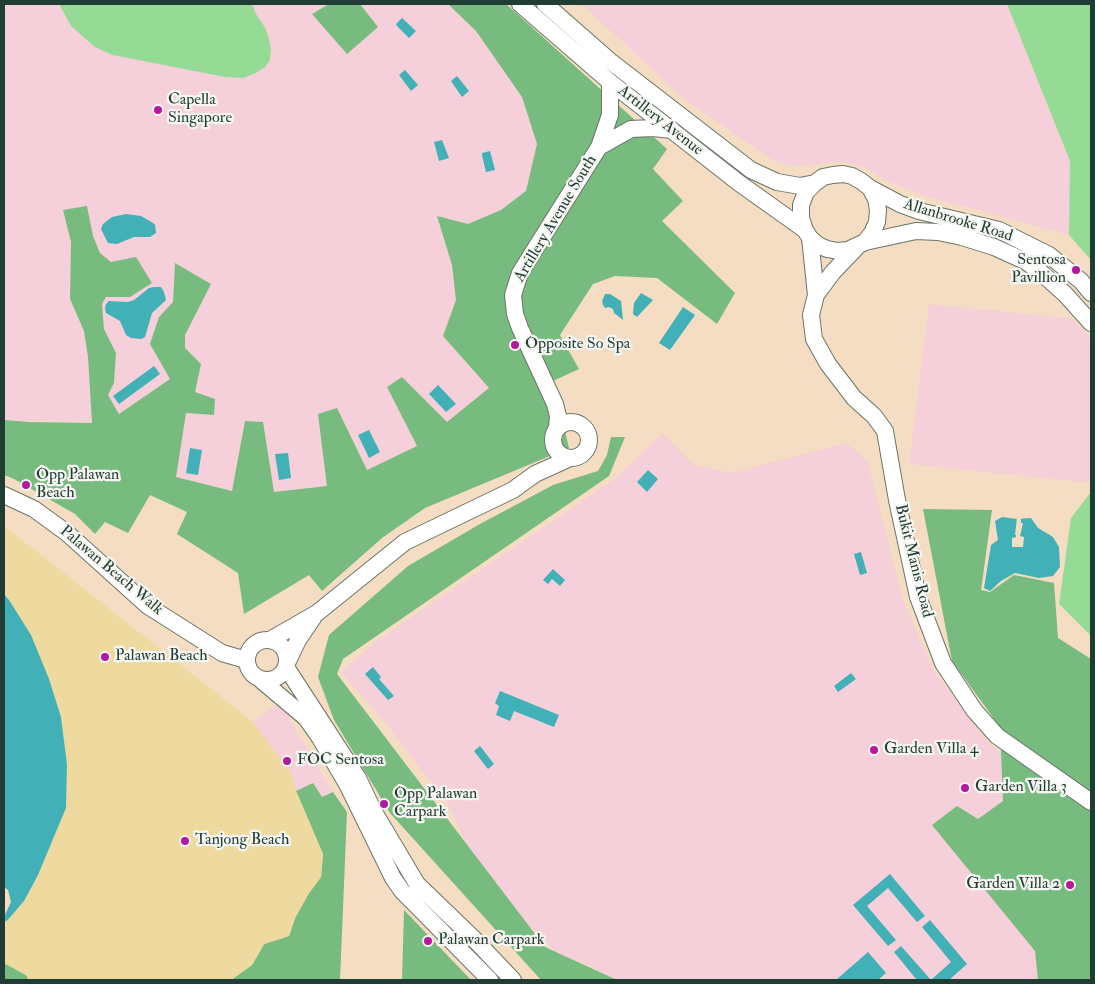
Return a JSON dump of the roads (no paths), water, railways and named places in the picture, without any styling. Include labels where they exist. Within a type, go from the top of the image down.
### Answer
[{"type":"street","name":"Artillery Avenue","points":[[520,4],[610,82],[807,234],[818,245],[832,250],[848,250],[861,244]]},
{"type":"street","name":"Artillery Avenue","points":[[545,4],[610,61],[750,170],[785,184],[800,186],[815,183],[823,177],[843,174],[852,176],[870,188]]},
{"type":"street","name":"Artillery Avenue South","points":[[557,428],[558,416],[555,404],[520,328],[515,314],[513,295],[520,273],[599,147],[610,115],[610,82]]},
{"type":"street","name":"Artillery Avenue South","points":[[599,147],[631,129],[653,128],[672,130]]},
{"type":"street","points":[[815,183],[806,192],[801,204],[801,218],[807,234],[816,294]]},
{"type":"street","points":[[816,294],[833,272],[872,233],[878,216],[876,199],[870,188]]},
{"type":"street","name":"Allanbrooke Road","points":[[870,188],[900,204],[919,211],[971,222],[1008,234],[1049,255],[1081,281],[1091,293]]},
{"type":"street","name":"Allanbrooke Road","points":[[861,244],[916,231],[938,232],[994,247],[1025,261],[1038,270],[1065,294],[1091,323]]},
{"type":"street","name":"Bukit Manis Road","points":[[816,294],[811,315],[814,339],[828,364],[854,398],[874,416],[885,432],[897,500],[918,597],[943,664],[974,710],[997,736],[1091,802]]},
{"type":"street","name":"Artillery Avenue South","points":[[555,404],[574,422]]},
{"type":"street","points":[[270,640],[317,613],[405,542],[513,490],[535,474],[568,459],[574,459],[584,453],[590,443],[590,437],[584,427],[574,422],[557,428],[554,433],[553,444],[535,474]]},
{"type":"street","points":[[553,444],[558,454],[568,459]]},
{"type":"street","name":"Palawan Beach Walk","points":[[4,495],[34,509],[68,533],[148,606],[222,652],[246,660]]},
{"type":"street","points":[[261,680],[273,680],[279,677],[298,640],[317,613]]},
{"type":"street","points":[[490,980],[402,891],[393,878],[360,814],[348,786],[320,738],[306,718],[250,672],[246,660],[251,647],[263,640],[270,640],[276,642],[285,650],[287,664],[358,778],[373,810],[416,884],[474,939],[513,980]]},
{"type":"street","points":[[360,814],[362,787]]},
{"type":"water","points":[[402,18],[416,31],[409,38],[396,24]]},
{"type":"water","points":[[405,70],[418,85],[411,91],[399,75]]},
{"type":"water","points":[[457,76],[469,91],[462,97],[451,81]]},
{"type":"water","points":[[442,140],[449,158],[439,161],[434,142]]},
{"type":"water","points":[[490,151],[495,170],[486,172],[482,153]]},
{"type":"water","points":[[126,214],[141,216],[153,223],[156,233],[150,237],[134,237],[117,244],[108,243],[101,229],[103,224],[112,217]]},
{"type":"water","points":[[161,287],[166,300],[152,313],[145,337],[141,339],[131,338],[126,335],[120,321],[106,313],[106,304],[109,301],[128,302],[134,300],[149,288]]},
{"type":"water","points":[[641,293],[653,300],[637,317],[633,314],[634,303]]},
{"type":"water","points":[[605,294],[610,294],[621,301],[623,320],[614,313],[613,309],[605,308],[602,301]]},
{"type":"water","points":[[683,307],[695,315],[670,350],[659,343]]},
{"type":"water","points":[[154,366],[160,374],[119,404],[113,396]]},
{"type":"water","points":[[438,385],[456,404],[446,412],[429,394]]},
{"type":"water","points":[[369,430],[380,452],[369,458],[358,435]]},
{"type":"water","points":[[190,448],[202,450],[198,475],[186,473]]},
{"type":"water","points":[[288,453],[291,478],[279,480],[275,454]]},
{"type":"water","points":[[648,470],[658,479],[647,492],[637,482]]},
{"type":"water","points":[[1002,517],[1031,518],[1038,528],[1053,537],[1059,547],[1060,567],[1053,576],[1039,578],[1015,573],[1001,581],[990,591],[984,588],[991,545],[998,540],[995,521]]},
{"type":"water","points":[[861,552],[867,573],[860,575],[854,554]]},
{"type":"water","points":[[553,569],[565,580],[560,586],[552,579],[548,584],[543,580]]},
{"type":"water","points":[[4,594],[31,635],[49,679],[61,717],[67,765],[66,808],[38,875],[24,901],[6,922],[4,917],[11,902],[8,890],[4,887]]},
{"type":"water","points":[[373,667],[381,677],[379,679],[394,696],[388,700],[365,674]]},
{"type":"water","points":[[851,673],[856,679],[838,692],[834,686]]},
{"type":"water","points":[[500,691],[559,715],[554,727],[514,711],[510,721],[496,715],[499,706],[495,703]]},
{"type":"water","points":[[480,746],[494,764],[488,769],[474,751]]},
{"type":"water","points":[[890,874],[925,916],[917,922],[888,888],[867,906],[896,940],[888,946],[853,905]]},
{"type":"water","points":[[930,920],[967,964],[949,980],[931,980],[951,962],[922,927]]},
{"type":"water","points":[[901,946],[931,980],[917,980],[894,952]]},
{"type":"water","points":[[868,952],[886,973],[878,980],[836,980]]},
{"type":"place","name":"Capella Singapore","points":[[158,110]]},
{"type":"place","name":"Sentosa Pavillion","points":[[1076,270]]},
{"type":"place","name":"Opposite So Spa","points":[[515,345]]},
{"type":"place","name":"Opp Palawan Beach","points":[[26,485]]},
{"type":"place","name":"Palawan Beach","points":[[105,657]]},
{"type":"place","name":"Garden Villa 4","points":[[874,750]]},
{"type":"place","name":"FOC Sentosa","points":[[287,761]]},
{"type":"place","name":"Garden Villa 3","points":[[965,788]]},
{"type":"place","name":"Opp Palawan Carpark","points":[[384,804]]},
{"type":"place","name":"Tanjong Beach","points":[[185,841]]},
{"type":"place","name":"Garden Villa 2","points":[[1070,885]]},
{"type":"place","name":"Palawan Carpark","points":[[428,941]]}]
